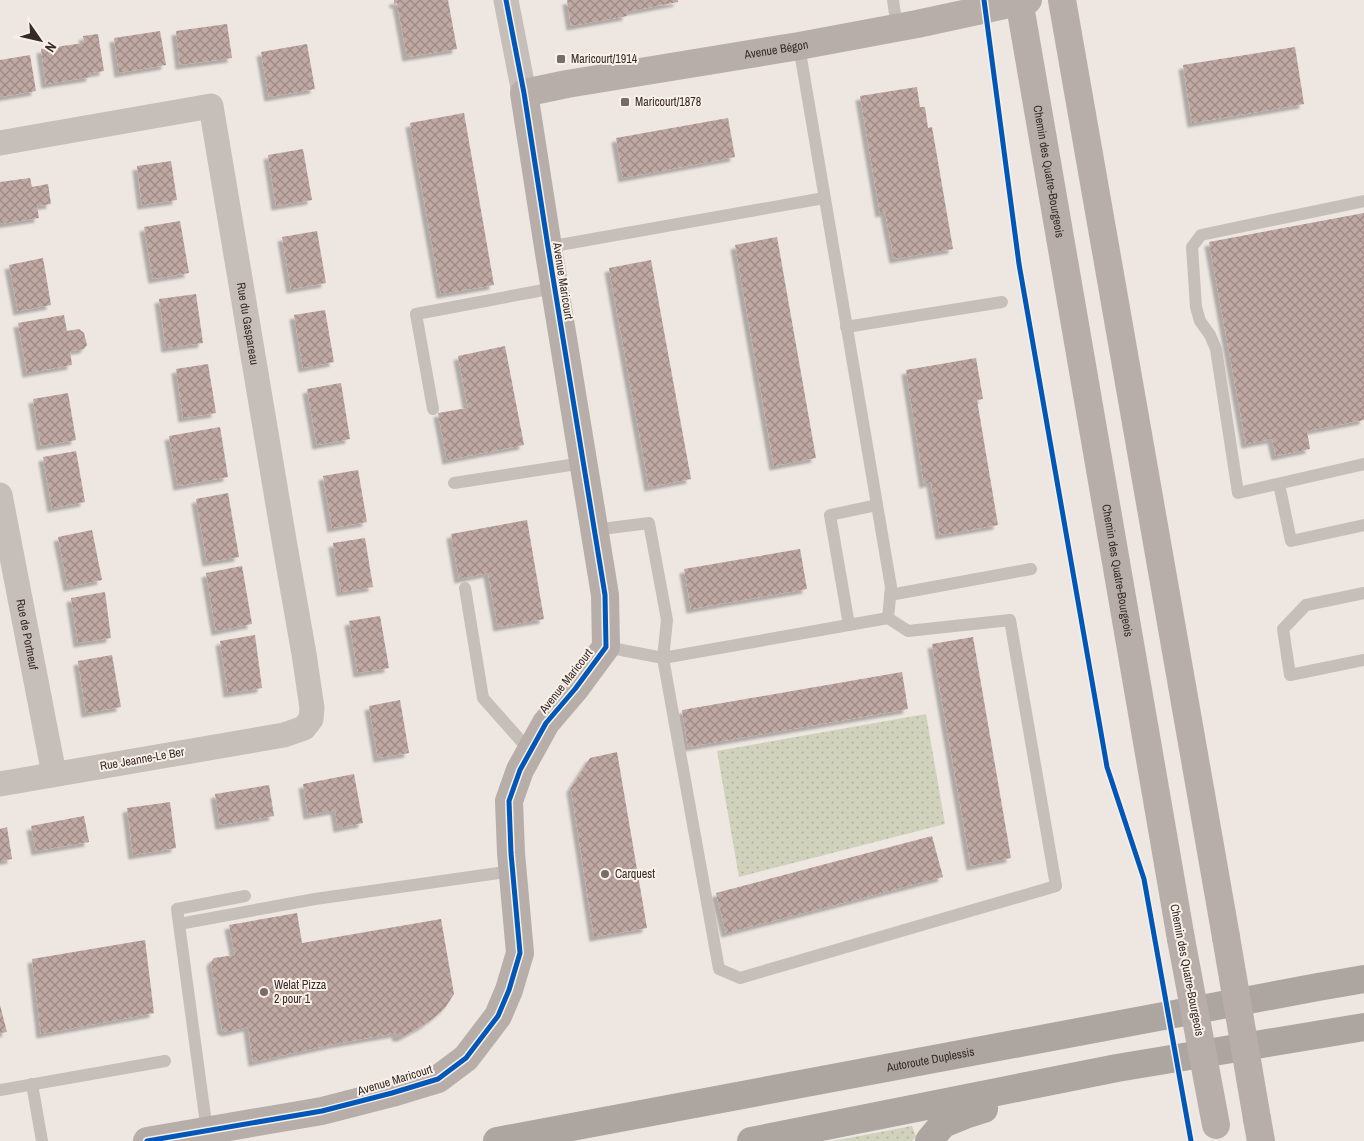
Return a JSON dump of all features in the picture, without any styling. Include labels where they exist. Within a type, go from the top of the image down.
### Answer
[{"type":"highway","points":[[1318,987],[1364,973]]},
{"type":"highway","name":"Autoroute Duplessis","points":[[497,1141],[1364,979]]},
{"type":"highway","points":[[751,1141],[1117,1068],[1364,1027]]},
{"type":"highway","points":[[929,1141],[943,1124],[965,1115],[1049,1092],[1117,1068]]},
{"type":"main road","name":"Avenue Bégon","points":[[524,93],[896,28],[1022,0]]},
{"type":"main road","name":"Chemin des Quatre-Bourgeois","points":[[1022,0],[1181,939],[1218,1133]]},
{"type":"main road","points":[[1062,0],[1259,1130]]},
{"type":"main road","name":"Avenue Maricourt","points":[[147,1141],[322,1111],[438,1079],[466,1058],[498,1016],[509,990],[520,954],[509,801],[520,770],[546,723],[575,689],[606,647],[605,595],[524,93]]},
{"type":"street","name":"Avenue Maricourt","points":[[506,0],[524,93]]},
{"type":"street","name":"Rue du Gaspareau","points":[[0,143],[211,106],[312,708],[311,719],[304,728],[284,735]]},
{"type":"street","name":"Rue de Portneuf","points":[[0,495],[54,774]]},
{"type":"street","name":"Rue Jeanne-Le Ber","points":[[0,784],[284,735]]},
{"type":"lane","points":[[893,0],[896,28]]},
{"type":"lane","points":[[799,46],[891,587],[888,618]]},
{"type":"lane","points":[[548,246],[824,198]]},
{"type":"lane","points":[[1364,201],[1201,235],[1192,247],[1196,307],[1200,321],[1210,335],[1216,349],[1238,493],[1364,464]]},
{"type":"lane","points":[[432,409],[416,314],[554,288]]},
{"type":"lane","points":[[846,327],[1002,302]]},
{"type":"lane","points":[[454,484],[583,463]]},
{"type":"lane","points":[[1279,484],[1291,541],[1364,525]]},
{"type":"lane","points":[[849,625],[830,515],[877,505]]},
{"type":"lane","points":[[594,530],[649,523],[667,620],[662,658],[719,969],[740,978],[1056,886],[1010,620],[908,631],[888,618],[662,658],[606,647]]},
{"type":"lane","points":[[890,595],[1031,569]]},
{"type":"lane","points":[[465,588],[484,698],[530,752]]},
{"type":"lane","points":[[1364,593],[1306,605],[1283,630],[1290,675],[1364,660]]},
{"type":"lane","points":[[179,924],[315,899],[513,871]]},
{"type":"lane","points":[[207,1131],[177,909],[245,896]]},
{"type":"lane","points":[[0,1090],[165,1061]]},
{"type":"lane","points":[[32,1084],[42,1141]]},
{"type":"green space","points":[[926,714],[945,824],[739,877],[717,751]]},
{"type":"green space","points":[[912,1126],[916,1137],[912,1141],[833,1141]]},
{"type":"building","points":[[394,0],[448,0],[457,49],[407,57],[397,3],[394,4]]},
{"type":"building","points":[[567,0],[678,0],[678,2],[626,12],[627,16],[571,26]]},
{"type":"building","points":[[227,24],[232,58],[180,65],[176,31]]},
{"type":"building","points":[[160,31],[166,65],[119,73],[114,38]]},
{"type":"building","points":[[98,34],[104,71],[90,73],[91,77],[46,84],[41,49],[84,43],[83,36]]},
{"type":"building","points":[[307,44],[315,89],[269,97],[261,52]]},
{"type":"building","points":[[1295,47],[1304,104],[1192,123],[1183,65]]},
{"type":"building","points":[[30,55],[36,91],[0,97],[0,60]]},
{"type":"building","points":[[917,87],[920,107],[925,107],[928,128],[932,127],[953,249],[894,259],[885,212],[880,213],[860,96]]},
{"type":"building","points":[[464,113],[494,285],[441,294],[410,123]]},
{"type":"building","points":[[728,118],[735,157],[623,178],[616,138]]},
{"type":"building","points":[[303,149],[312,200],[276,206],[268,155]]},
{"type":"building","points":[[171,161],[177,200],[142,205],[137,166]]},
{"type":"building","points":[[30,178],[32,187],[48,184],[51,204],[37,206],[39,218],[0,224],[0,182]]},
{"type":"building","points":[[1364,213],[1364,420],[1307,431],[1310,449],[1276,456],[1272,439],[1246,444],[1209,242]]},
{"type":"building","points":[[180,221],[189,273],[153,279],[144,227]]},
{"type":"building","points":[[317,231],[326,283],[291,289],[282,237]]},
{"type":"building","points":[[777,237],[816,458],[774,466],[735,245]]},
{"type":"building","points":[[43,258],[51,305],[18,311],[9,265]]},
{"type":"building","points":[[651,260],[691,479],[649,487],[609,268]]},
{"type":"building","points":[[196,294],[203,343],[166,348],[159,299]]},
{"type":"building","points":[[325,310],[334,362],[303,368],[294,315]]},
{"type":"building","points":[[64,315],[67,331],[79,329],[84,333],[87,345],[84,349],[70,351],[72,365],[27,373],[18,323]]},
{"type":"building","points":[[505,346],[524,445],[447,460],[438,413],[468,408],[458,356]]},
{"type":"building","points":[[976,358],[983,399],[977,400],[998,525],[940,535],[931,482],[924,484],[906,370]]},
{"type":"building","points":[[208,364],[216,413],[183,418],[176,369]]},
{"type":"building","points":[[341,383],[350,439],[317,445],[307,389]]},
{"type":"building","points":[[68,393],[76,440],[41,446],[33,399]]},
{"type":"building","points":[[220,427],[228,477],[178,486],[169,436]]},
{"type":"building","points":[[76,451],[85,502],[52,508],[43,457]]},
{"type":"building","points":[[358,470],[367,522],[332,528],[323,476]]},
{"type":"building","points":[[228,493],[239,557],[207,562],[196,499]]},
{"type":"building","points":[[527,520],[544,619],[498,627],[488,573],[459,579],[451,534]]},
{"type":"building","points":[[92,530],[102,580],[68,587],[58,537]]},
{"type":"building","points":[[365,538],[373,587],[341,592],[333,543]]},
{"type":"building","points":[[800,549],[807,589],[691,609],[684,569]]},
{"type":"building","points":[[242,566],[252,624],[216,631],[206,573]]},
{"type":"building","points":[[105,592],[111,638],[78,643],[71,598]]},
{"type":"building","points":[[380,616],[389,668],[358,673],[349,621]]},
{"type":"building","points":[[255,635],[262,688],[228,693],[220,641]]},
{"type":"building","points":[[973,637],[1011,858],[971,866],[932,644]]},
{"type":"building","points":[[112,655],[121,707],[86,713],[78,661]]},
{"type":"building","points":[[902,672],[908,709],[688,747],[682,710]]},
{"type":"building","points":[[400,700],[409,753],[378,758],[369,706]]},
{"type":"building","points":[[617,752],[647,928],[594,937],[571,788],[590,758]]},
{"type":"building","points":[[354,774],[363,823],[338,828],[335,810],[308,815],[303,784]]},
{"type":"building","points":[[269,785],[274,816],[220,825],[215,794]]},
{"type":"building","points":[[170,802],[176,848],[133,855],[127,808]]},
{"type":"building","points":[[84,816],[89,842],[36,851],[31,826]]},
{"type":"building","points":[[7,827],[12,859],[0,861],[0,829]]},
{"type":"building","points":[[932,836],[943,877],[726,933],[716,893]]},
{"type":"building","points":[[297,913],[302,943],[441,919],[454,994],[445,1008],[436,1016],[402,1037],[397,1037],[396,1033],[334,1044],[253,1062],[248,1027],[227,1032],[222,1030],[211,962],[214,958],[235,955],[229,925]]},
{"type":"building","points":[[145,940],[154,1013],[41,1034],[32,959]]},
{"type":"building","points":[[0,1005],[7,1032],[0,1033]]},
{"type":"cycle path","points":[[147,1141],[322,1111],[438,1079],[466,1058],[498,1016],[509,990],[520,953],[511,853],[509,801],[520,770],[546,723],[575,689],[606,647],[605,595],[524,93],[506,0]]},
{"type":"cycle path","points":[[984,0],[1019,264],[1107,767],[1144,879],[1191,1141]]},
{"type":"place","name":"Maricourt/1914","points":[[561,59]]},
{"type":"place","name":"Maricourt/1878","points":[[625,102]]},
{"type":"place","name":"Carquest","points":[[605,874]]},
{"type":"place","name":"Welat Pizza 2 pour 1","points":[[264,992]]}]
